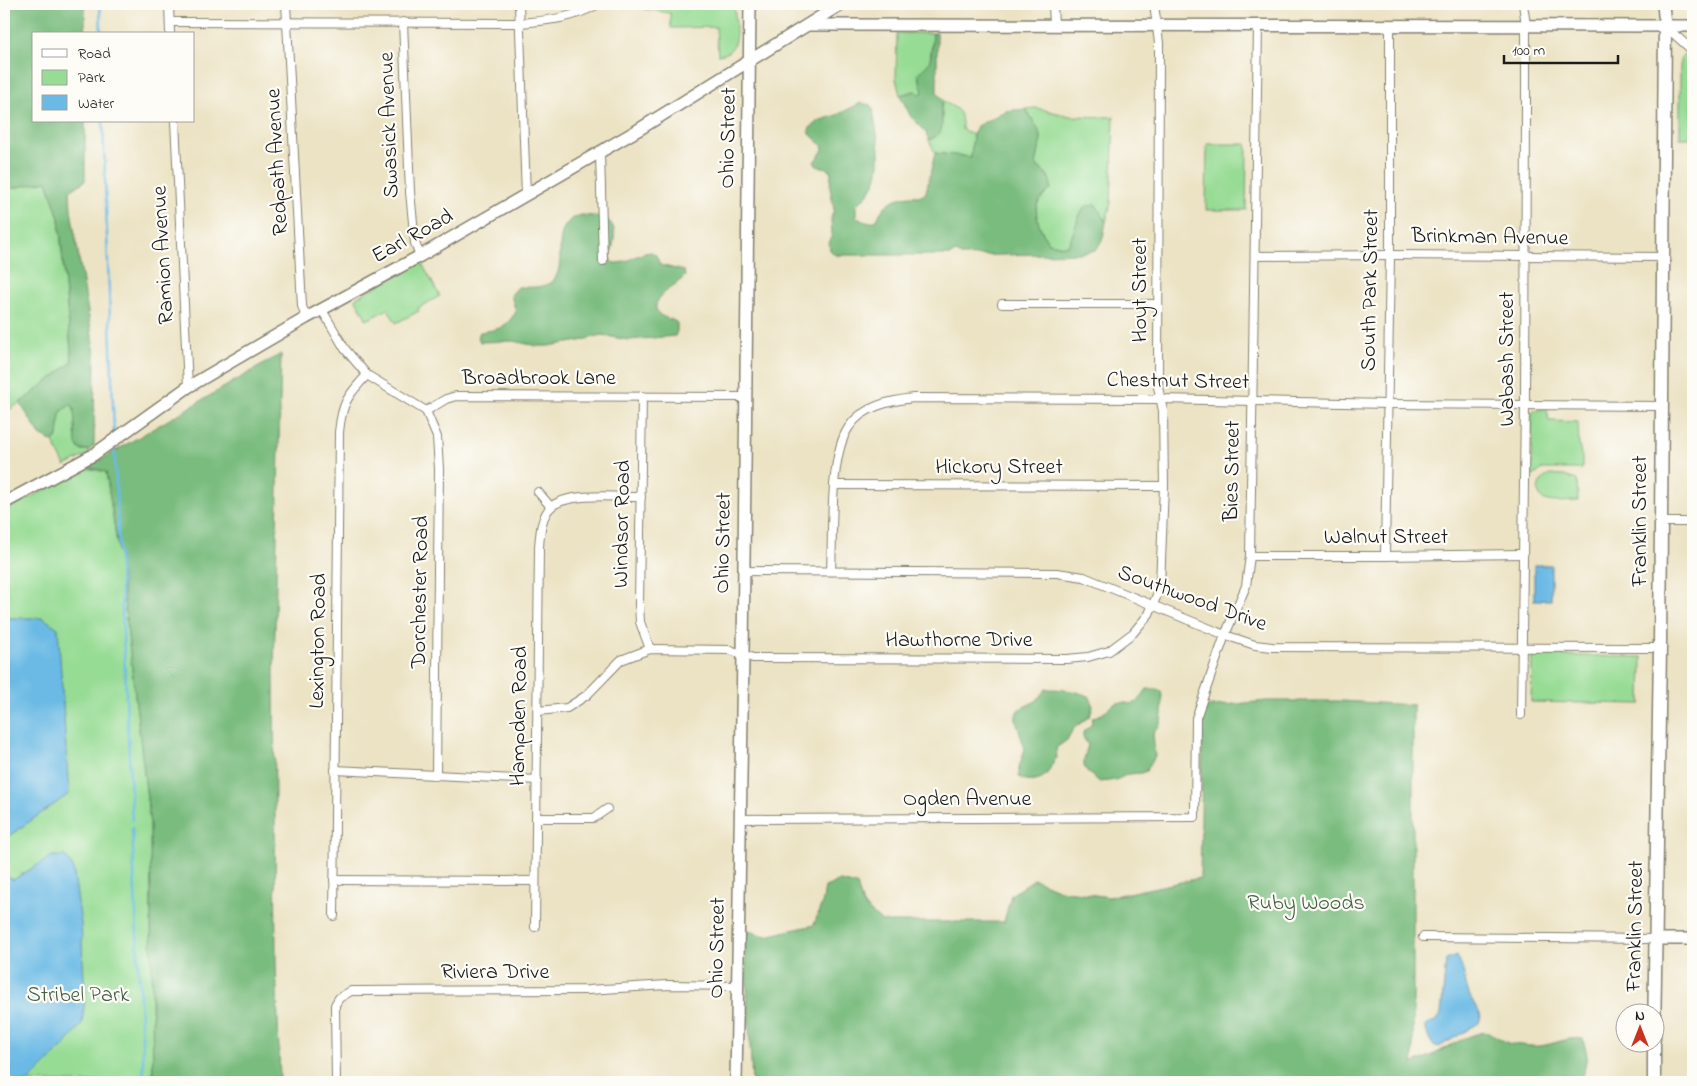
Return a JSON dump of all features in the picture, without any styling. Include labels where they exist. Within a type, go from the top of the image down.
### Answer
[{"type":"main road","name":"Franklin Street","points":[[1655,1004],[1660,648],[1665,26]]},
{"type":"main road","points":[[1654,1054],[1654,1082]]},
{"type":"street","points":[[169,4],[170,32]]},
{"type":"street","name":"Redpath Avenue","points":[[286,4],[291,69],[302,306],[306,318]]},
{"type":"street","points":[[519,4],[526,195]]},
{"type":"street","points":[[170,22],[520,23],[558,19],[584,12],[598,4]]},
{"type":"street","name":"Ohio Street","points":[[736,1082],[750,4]]},
{"type":"street","name":"Earl Road","points":[[4,503],[93,455],[188,387],[600,152],[841,4]]},
{"type":"street","points":[[1053,4],[1054,25]]},
{"type":"street","name":"Hoyt Street","points":[[1153,605],[1160,586],[1164,486],[1163,411],[1158,387],[1160,43],[1154,4]]},
{"type":"street","name":"Wabash Street","points":[[1521,716],[1526,257],[1526,26],[1523,4]]},
{"type":"street","name":"Franklin Street","points":[[1663,4],[1665,26]]},
{"type":"street","name":"Swasick Avenue","points":[[403,22],[410,192],[415,243],[420,256]]},
{"type":"street","points":[[808,25],[1693,26]]},
{"type":"street","name":"Bies Street","points":[[1196,817],[1196,718],[1224,634],[1246,586],[1250,556],[1258,25]]},
{"type":"street","name":"South Park Street","points":[[1385,556],[1390,255],[1390,25]]},
{"type":"street","points":[[1665,26],[1693,51]]},
{"type":"street","name":"Ramion Avenue","points":[[175,122],[188,387]]},
{"type":"street","points":[[600,152],[603,261]]},
{"type":"street","name":"Brinkman Avenue","points":[[1255,256],[1664,257]]},
{"type":"street","points":[[1002,304],[1158,304]]},
{"type":"street","points":[[322,310],[345,349],[367,374],[426,411]]},
{"type":"street","name":"Lexington Road","points":[[334,916],[339,432],[342,409],[354,389],[367,374]]},
{"type":"street","name":"Broadbrook Lane","points":[[426,411],[446,398],[456,396],[746,397]]},
{"type":"street","name":"Windsor Road","points":[[642,396],[639,604],[640,622],[650,649]]},
{"type":"street","name":"Chestnut Street","points":[[831,570],[837,453],[849,426],[870,409],[894,400],[913,398],[1160,398],[1387,404],[1662,406]]},
{"type":"street","name":"Dorchester Road","points":[[426,411],[437,437],[439,469],[436,776]]},
{"type":"street","name":"Hickory Street","points":[[834,485],[1164,486]]},
{"type":"street","points":[[538,492],[552,507],[566,500],[582,497],[641,496]]},
{"type":"street","name":"Hampden Road","points":[[535,927],[540,532],[542,523],[552,507]]},
{"type":"street","points":[[1661,522],[1693,522]]},
{"type":"street","name":"Walnut Street","points":[[1250,556],[1522,554]]},
{"type":"street","name":"Southwood Drive","points":[[744,571],[1057,572],[1084,577],[1224,634],[1255,645],[1272,647],[1660,648]]},
{"type":"street","name":"Hawthorne Drive","points":[[650,649],[730,650],[753,658],[1067,659],[1088,657],[1109,651],[1133,633],[1153,605]]},
{"type":"street","points":[[538,711],[567,708],[587,695],[621,660],[650,649]]},
{"type":"street","points":[[335,770],[536,780]]},
{"type":"street","points":[[536,818],[594,818],[607,809]]},
{"type":"street","name":"Ogden Avenue","points":[[739,818],[1196,817]]},
{"type":"street","points":[[334,880],[535,881]]},
{"type":"street","points":[[1423,937],[1693,939]]},
{"type":"street","name":"Riviera Drive","points":[[336,1082],[336,1005],[339,998],[351,991],[588,990],[667,985],[738,986]]},
{"type":"green space","points":[[4,4],[85,4],[85,32],[32,32],[32,122],[85,122],[85,181],[70,191],[71,210],[95,354],[94,446],[89,450],[80,450],[76,444],[74,409],[71,404],[60,413],[58,437],[53,442],[40,435],[20,403],[72,362],[59,218],[47,181],[4,190]]},
{"type":"green space","points":[[644,4],[734,4],[736,36],[734,43],[726,53],[718,55],[716,27],[671,28],[670,13],[644,9]]},
{"type":"green space","points":[[897,33],[933,33],[930,61],[921,81],[923,92],[920,94],[915,91],[900,95],[896,79]]},
{"type":"green space","points":[[933,33],[937,33],[937,92],[943,101],[941,106],[942,127],[936,136],[929,140],[925,131],[911,117],[900,95],[915,91],[920,94],[923,92],[918,74],[930,59]]},
{"type":"green space","points":[[1691,55],[1693,58],[1693,138],[1680,138],[1680,59],[1682,56]]},
{"type":"green space","points":[[943,101],[959,112],[962,129],[973,135],[971,157],[935,153],[929,140],[935,137],[943,117],[941,109]]},
{"type":"green space","points":[[861,103],[870,105],[873,109],[879,162],[874,185],[856,205],[856,216],[861,220],[868,222],[877,220],[884,207],[895,200],[907,196],[922,196],[926,192],[935,153],[971,157],[973,135],[977,126],[1005,111],[1026,109],[1038,129],[1041,139],[1036,165],[1047,176],[1051,185],[1051,189],[1041,198],[1037,205],[1039,225],[1049,243],[1064,246],[1069,244],[1080,214],[1086,206],[1096,205],[1106,222],[1103,238],[1096,250],[1081,253],[961,256],[955,252],[951,255],[835,255],[830,250],[829,244],[832,234],[831,219],[834,209],[830,188],[831,172],[827,168],[817,166],[814,162],[823,150],[822,145],[810,134],[809,129],[818,121],[837,115]]},
{"type":"green space","points":[[1036,108],[1070,116],[1114,117],[1111,203],[1106,222],[1099,209],[1080,214],[1069,244],[1064,246],[1049,243],[1041,230],[1038,219],[1037,205],[1041,198],[1051,189],[1048,175],[1036,165],[1041,139],[1038,129],[1026,109]]},
{"type":"green space","points":[[1207,144],[1247,144],[1246,210],[1206,210]]},
{"type":"green space","points":[[47,181],[59,218],[72,363],[4,413],[4,190]]},
{"type":"green space","points":[[581,215],[602,218],[609,221],[612,225],[614,238],[610,259],[613,263],[624,262],[641,254],[651,252],[656,255],[660,265],[684,271],[685,276],[664,293],[656,303],[656,309],[659,314],[677,323],[675,336],[629,340],[601,335],[580,341],[548,346],[537,346],[513,341],[480,342],[478,337],[480,332],[505,325],[516,312],[511,295],[518,287],[539,287],[552,281],[558,273],[563,230],[569,221]]},
{"type":"green space","points":[[421,262],[440,296],[418,308],[419,311],[396,323],[388,309],[367,320],[355,298]]},
{"type":"green space","points":[[281,354],[274,672],[276,961],[280,1082],[153,1082],[150,824],[118,549],[106,472],[86,468]]},
{"type":"green space","points":[[71,404],[75,415],[77,445],[80,450],[89,450],[89,454],[65,466],[53,442],[58,437],[60,413]]},
{"type":"green space","points":[[1547,409],[1549,421],[1578,422],[1582,469],[1542,469],[1531,476],[1532,414],[1534,410]]},
{"type":"green space","name":"Stribel Park","points":[[86,468],[106,472],[118,549],[150,824],[153,1082],[4,1082],[4,511]]},
{"type":"green space","points":[[1550,475],[1564,476],[1577,480],[1578,501],[1555,502],[1543,499],[1538,488],[1542,480]]},
{"type":"green space","points":[[1532,655],[1642,657],[1641,704],[1531,702]]},
{"type":"green space","points":[[1046,689],[1068,690],[1085,695],[1090,697],[1093,707],[1090,716],[1073,729],[1067,740],[1056,748],[1057,758],[1046,775],[1035,780],[1026,780],[1019,777],[1019,767],[1025,749],[1016,721],[1016,715],[1018,710],[1036,701]]},
{"type":"green space","points":[[1147,689],[1157,689],[1162,694],[1161,721],[1153,733],[1155,756],[1146,771],[1128,774],[1116,780],[1100,782],[1086,770],[1084,758],[1088,745],[1083,737],[1083,732],[1091,725],[1093,717],[1102,714],[1117,703],[1131,704],[1136,702]]},
{"type":"green space","name":"Ruby Woods","points":[[1267,701],[1341,701],[1413,705],[1413,1063],[1472,1035],[1484,1032],[1516,1045],[1538,1046],[1570,1039],[1583,1039],[1587,1055],[1583,1078],[1572,1082],[752,1082],[744,930],[766,936],[814,925],[823,900],[825,887],[840,881],[857,885],[863,905],[882,922],[1004,922],[1011,895],[1034,879],[1060,890],[1109,897],[1200,878],[1203,707]]},
{"type":"water","points":[[1534,565],[1551,565],[1551,600],[1534,600]]},
{"type":"water","points":[[4,618],[43,618],[58,628],[69,794],[6,838],[4,846]]},
{"type":"water","points":[[52,856],[65,856],[73,867],[81,924],[85,998],[82,1024],[63,1047],[28,1082],[4,1082],[4,876],[13,880]]},
{"type":"water","points":[[1456,956],[1463,970],[1469,994],[1481,1016],[1479,1023],[1439,1047],[1433,1045],[1428,1037],[1425,1025],[1435,1021],[1441,1014],[1446,960]]},
{"type":"waterway","points":[[100,4],[101,32]]},
{"type":"waterway","points":[[103,122],[114,434]]},
{"type":"waterway","points":[[114,445],[132,820]]},
{"type":"waterway","points":[[132,828],[144,1082]]}]
